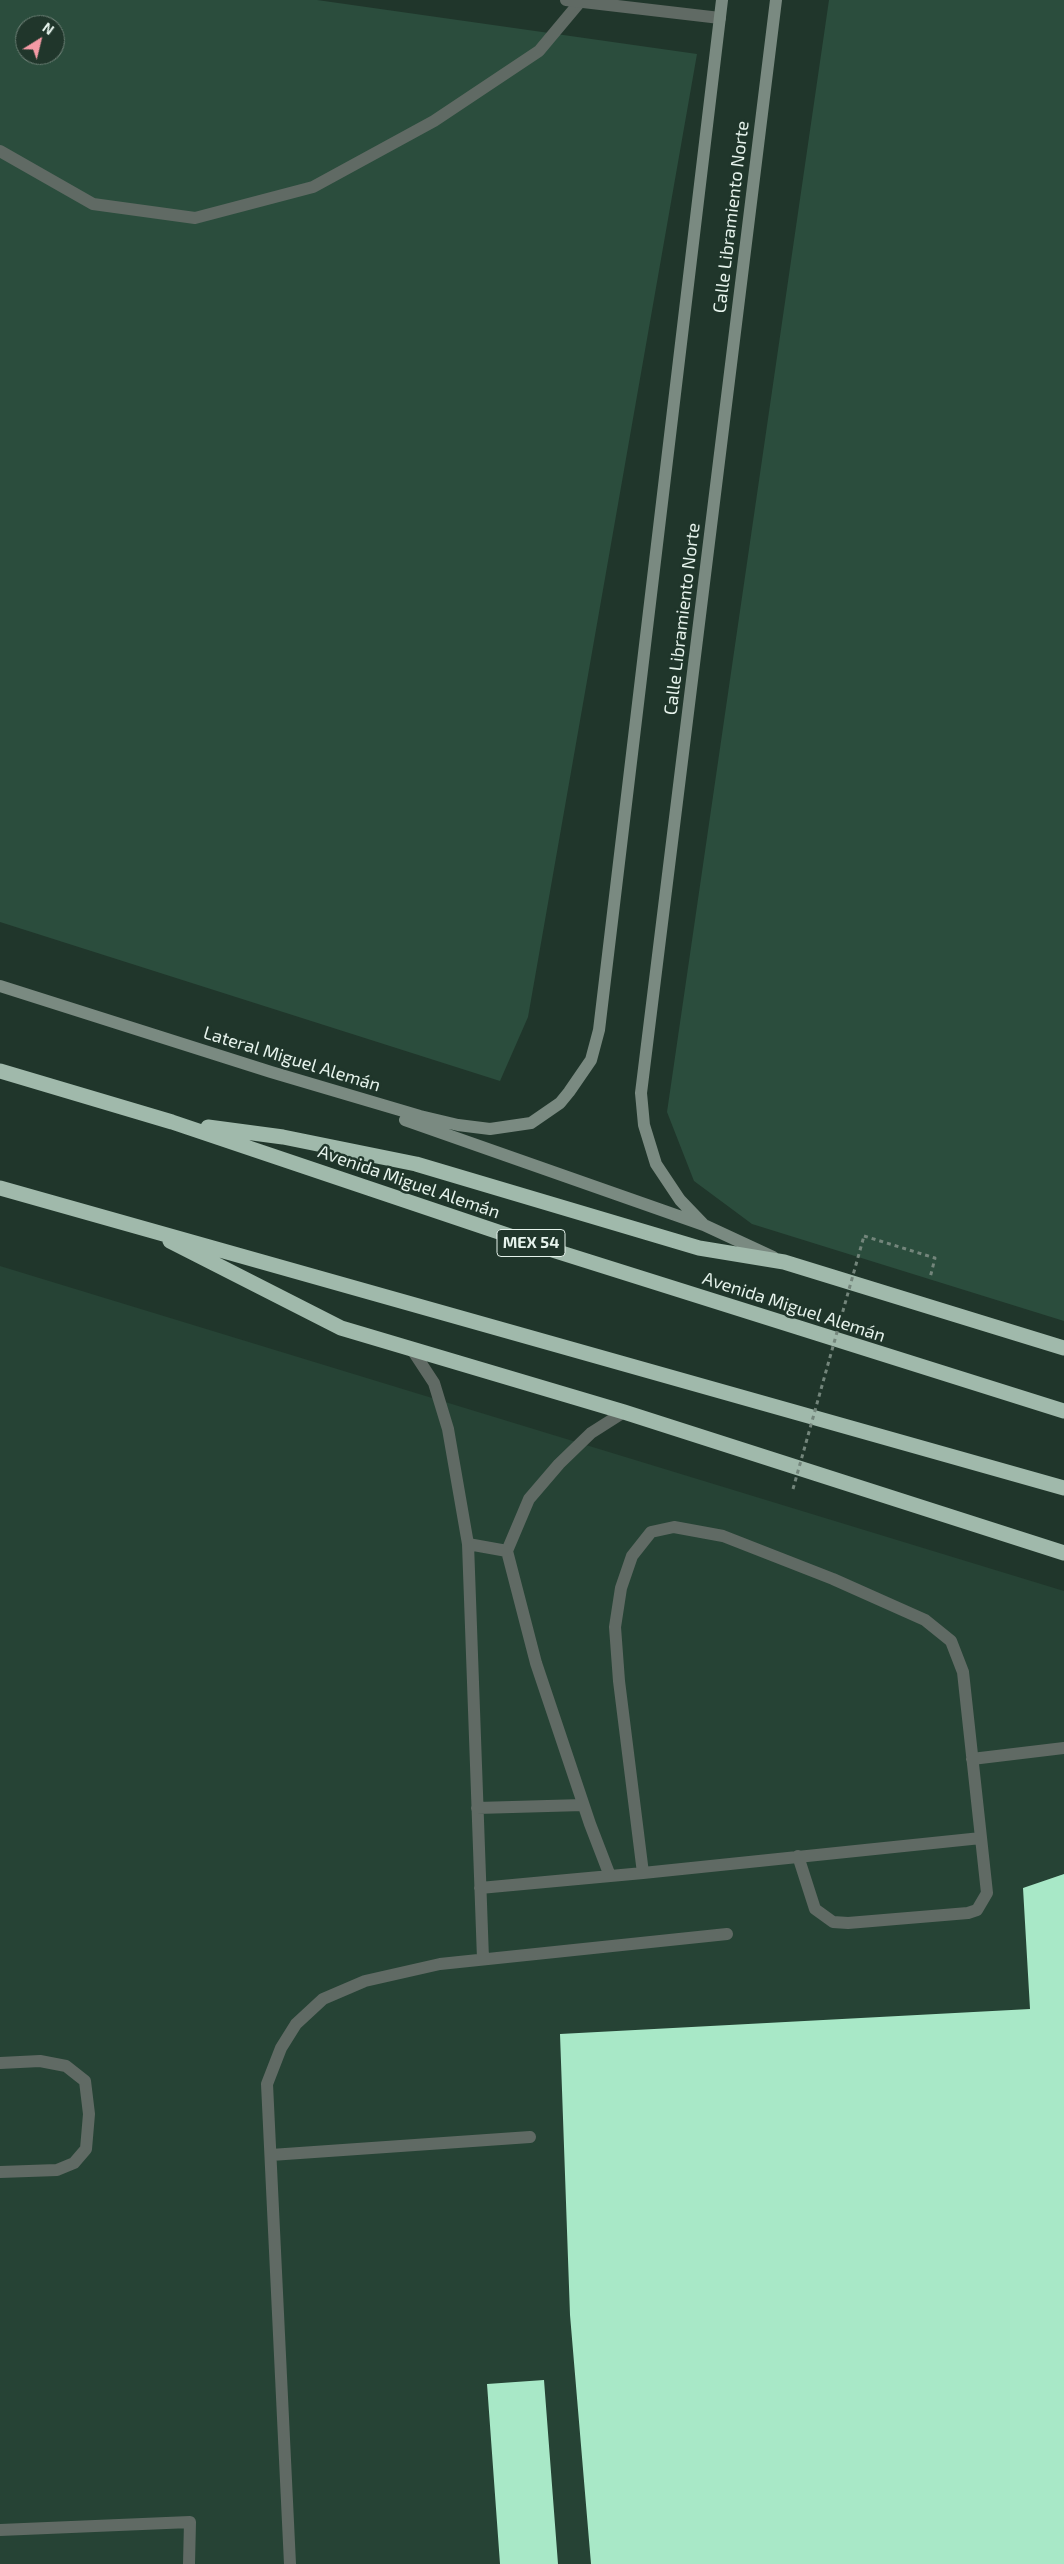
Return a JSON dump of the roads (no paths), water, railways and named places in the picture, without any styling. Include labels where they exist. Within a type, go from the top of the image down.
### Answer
[{"type":"highway","name":"Avenida Miguel Alemán","points":[[0,1071],[172,1122],[549,1249],[1064,1411]]},
{"type":"highway","points":[[172,1122],[283,1137],[416,1164],[699,1248],[784,1262],[1064,1348]]},
{"type":"highway","points":[[0,1188],[140,1225],[1064,1488]]},
{"type":"highway","points":[[140,1225],[341,1328],[624,1412],[1064,1553]]},
{"type":"street","points":[[566,0],[720,18]]},
{"type":"street","name":"Calle Libramiento Norte","points":[[569,1092],[591,1060],[599,1030],[722,0]]},
{"type":"street","name":"Calle Libramiento Norte","points":[[704,1225],[680,1200],[656,1164],[644,1125],[641,1093],[776,0]]},
{"type":"street","points":[[0,152],[93,204],[195,218],[313,187],[434,121],[539,51],[580,2]]},
{"type":"street","name":"Lateral Miguel Alemán","points":[[0,986],[272,1072],[420,1116],[490,1129],[532,1122],[560,1103],[569,1092]]},
{"type":"street","points":[[272,1072],[704,1225],[784,1262]]},
{"type":"street","points":[[411,1348],[434,1383],[448,1429],[468,1544],[483,1960]]},
{"type":"street","points":[[610,1876],[583,1805],[536,1663],[507,1551],[529,1499],[559,1464],[591,1433],[624,1412]]},
{"type":"street","points":[[643,1873],[619,1681],[615,1627],[621,1588],[632,1556],[651,1532],[674,1527],[723,1536],[833,1579],[925,1620],[950,1641],[963,1672],[988,1893],[977,1910],[968,1913],[848,1923],[833,1922],[815,1908],[798,1856]]},
{"type":"street","points":[[468,1544],[507,1551]]},
{"type":"street","points":[[972,1759],[1064,1748]]},
{"type":"street","points":[[478,1808],[583,1805]]},
{"type":"street","points":[[480,1888],[981,1838]]},
{"type":"street","points":[[290,2564],[267,2084],[281,2048],[296,2024],[323,1999],[365,1981],[440,1964],[727,1934]]},
{"type":"street","points":[[0,2063],[40,2061],[66,2066],[85,2081],[89,2114],[86,2149],[74,2163],[57,2170],[0,2172]]},
{"type":"street","points":[[271,2155],[530,2137]]},
{"type":"street","points":[[0,2530],[190,2522],[189,2564]]}]
